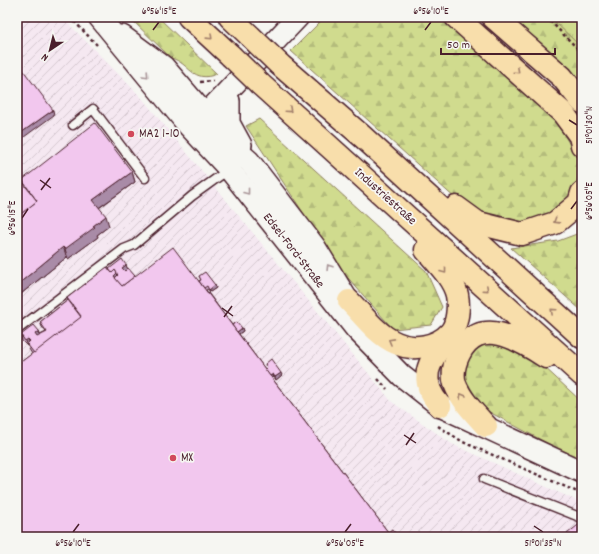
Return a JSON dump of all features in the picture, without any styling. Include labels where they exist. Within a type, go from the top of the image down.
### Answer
[{"type":"highway","name":"Industriestraße","points":[[189,17],[260,84],[582,375]]},
{"type":"highway","points":[[230,17],[279,64],[363,137],[582,338]]},
{"type":"highway","points":[[456,17],[563,113],[580,136],[582,146]]},
{"type":"highway","points":[[493,17],[562,77],[582,102]]},
{"type":"highway","points":[[363,137],[478,223],[522,234],[555,223],[579,203],[582,193]]},
{"type":"highway","points":[[385,197],[447,275],[457,294],[458,307],[455,321],[450,333],[432,360],[426,377],[427,386],[431,396],[440,406]]},
{"type":"highway","points":[[349,301],[385,337],[406,347],[424,347],[450,333]]},
{"type":"highway","points":[[486,426],[461,396],[455,383],[453,370],[460,352],[467,343],[478,336],[493,333],[511,336],[525,343],[582,380]]},
{"type":"street","points":[[206,114],[298,17]]},
{"type":"street","name":"Edsel-Ford-Straße","points":[[102,20],[148,54],[206,114],[233,147],[249,161]]},
{"type":"street","points":[[178,85],[193,91],[202,92],[211,91],[239,80]]},
{"type":"street","points":[[206,114],[218,110],[229,101],[239,80]]},
{"type":"street","name":"Edsel-Ford-Straße","points":[[178,85],[187,124],[229,169],[331,299],[375,349],[402,376],[440,406],[486,426],[516,442],[582,472]]},
{"type":"street","name":"Edsel-Ford-Straße","points":[[229,101],[229,124],[249,161],[315,247],[349,301],[375,349]]},
{"type":"street","name":"Edsel-Ford-Straße","points":[[206,114],[207,139],[213,151]]},
{"type":"lane","points":[[73,125],[93,109],[144,178]]},
{"type":"lane","points":[[17,330],[124,249],[134,245],[192,196],[229,169]]},
{"type":"lane","points":[[484,479],[582,518]]},
{"type":"path","points":[[546,17],[582,53]]},
{"type":"path","points":[[178,85],[216,80]]},
{"type":"shaded area","points":[[17,17],[62,17],[141,97],[392,402],[452,444],[582,503],[582,537],[17,537]]},
{"type":"green space","points":[[129,17],[158,17],[217,74],[209,76],[196,75],[183,64],[171,58]]},
{"type":"green space","points":[[325,17],[441,17],[556,121],[580,162],[575,194],[556,214],[523,225],[476,217],[291,51]]},
{"type":"green space","points":[[509,17],[553,17],[582,44],[582,84]]},
{"type":"green space","points":[[550,17],[582,17],[582,48]]},
{"type":"green space","points":[[259,119],[426,271],[442,307],[431,325],[393,329],[341,270],[246,126]]},
{"type":"green space","points":[[582,232],[582,311],[511,248],[558,241]]},
{"type":"green space","points":[[501,342],[542,365],[582,402],[582,462],[482,408],[463,383],[465,359],[481,344]]},
{"type":"building","points":[[17,62],[53,110],[18,135],[17,134]]},
{"type":"building","points":[[95,123],[132,172],[93,200],[106,216],[93,226],[95,227],[65,249],[63,247],[17,285],[17,217],[37,201],[22,180]]},
{"type":"building","points":[[17,175],[37,201],[17,217]]},
{"type":"building","name":"MX","points":[[173,247],[388,532],[382,537],[17,537],[17,365],[81,316],[67,298],[107,267],[112,273],[115,270],[117,273],[114,276],[122,286]]},
{"type":"building","points":[[122,259],[126,265],[122,268],[125,271],[128,268],[135,276],[122,286],[115,278],[118,275],[115,270],[112,273],[109,269]]},
{"type":"building","points":[[205,272],[215,285],[209,290],[207,286],[204,288],[199,281],[201,280],[199,276]]},
{"type":"building","points":[[68,300],[81,317],[34,353],[27,344],[30,341],[28,339],[25,341],[21,335],[34,325],[39,331],[35,334],[37,337],[47,332],[40,322]]},
{"type":"building","points":[[237,322],[242,328],[237,332],[232,325]]},
{"type":"building","points":[[271,359],[281,373],[275,377],[273,374],[270,376],[265,369],[267,367],[265,364]]},
{"type":"building","points":[[582,522],[582,537],[563,537]]},
{"type":"building","points":[[392,529],[398,537],[382,537]]},
{"type":"building","points":[[540,531],[544,537],[532,537]]},
{"type":"place","name":"MA2 1-10","points":[[131,134]]},
{"type":"place","name":"MX","points":[[173,458]]}]
